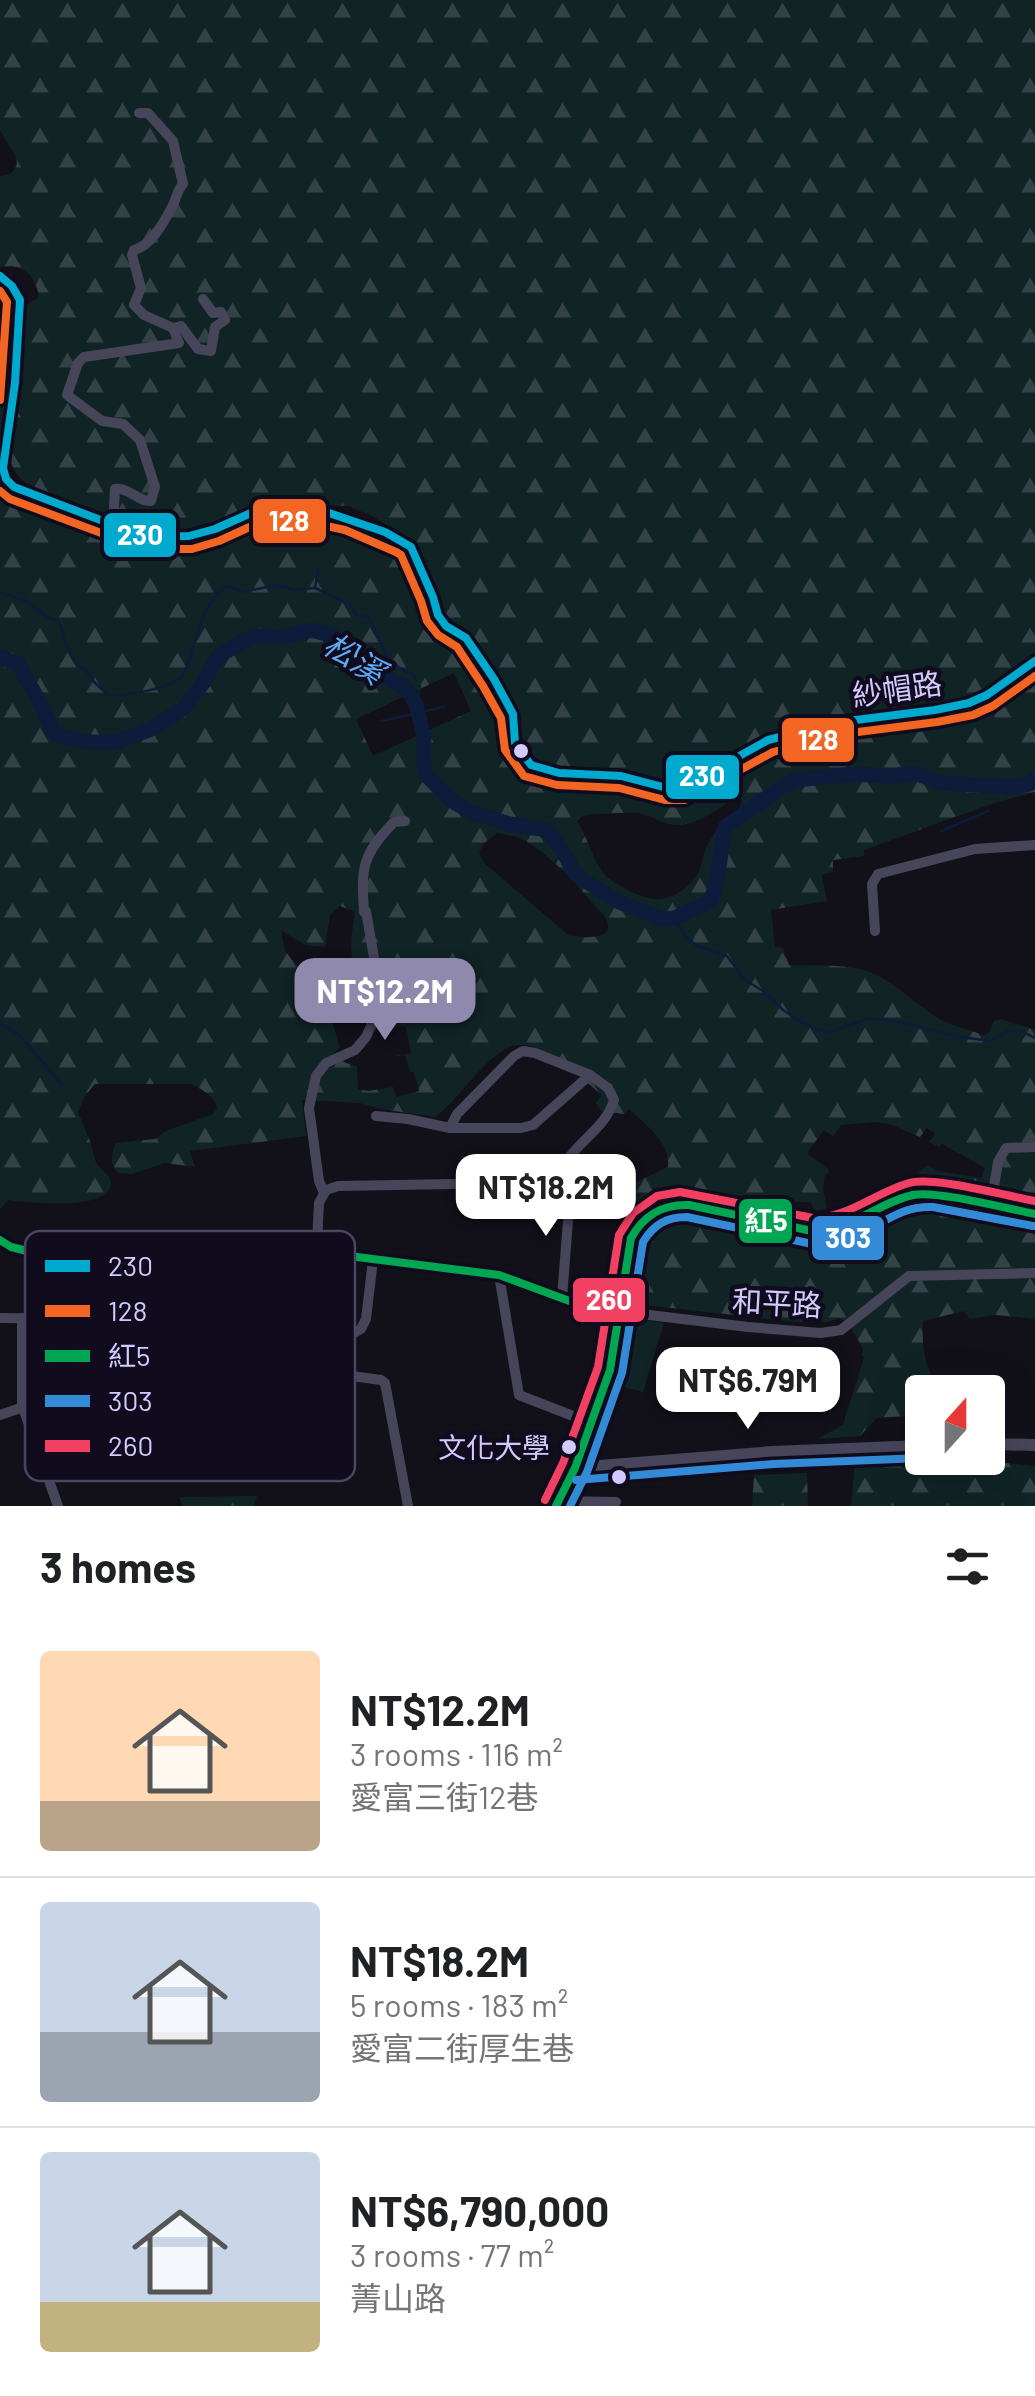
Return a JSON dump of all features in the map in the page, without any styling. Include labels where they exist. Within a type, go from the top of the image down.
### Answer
[{"type":"main road","points":[[557,1504],[575,1468],[610,1370],[631,1238],[642,1220],[662,1206],[674,1203],[796,1230],[826,1231],[916,1194],[1035,1214]]},
{"type":"street","points":[[138,113],[148,113],[172,142],[183,184],[144,248],[134,250],[141,288],[134,305],[144,315],[173,328],[182,326],[198,349],[210,351],[215,326],[226,320],[221,312],[213,314],[202,299]]},
{"type":"street","points":[[0,309],[4,278]]},
{"type":"street","name":"紗帽路","points":[[4,278],[15,288],[20,300],[3,468],[14,487],[162,540],[209,532],[248,514],[313,510],[348,516],[403,541],[411,547],[438,615],[446,626],[466,638],[494,680],[512,714],[515,744],[531,765],[560,773],[622,776],[682,788],[768,740],[840,722],[969,703],[1035,661]]},
{"type":"street","points":[[112,524],[115,489],[122,488],[151,501],[154,487],[144,450],[124,424],[102,420],[67,394],[78,362],[84,357],[180,343],[173,328]]},
{"type":"street","points":[[324,1193],[308,1108],[316,1076],[326,1063],[355,1050],[378,1013],[375,964],[364,912],[363,868],[382,834],[394,822],[405,821]]},
{"type":"street","points":[[875,932],[872,884],[878,874],[975,849],[1035,845]]},
{"type":"street","points":[[450,1128],[456,1114],[514,1056],[524,1051],[536,1052],[590,1075],[608,1088],[614,1100],[611,1111],[560,1172],[565,1182],[562,1298]]},
{"type":"street","points":[[376,1116],[450,1128],[522,1128],[533,1125],[590,1075]]},
{"type":"street","points":[[991,1205],[998,1162],[1006,1148],[1035,1147]]},
{"type":"street","points":[[318,1231],[319,1203],[324,1193],[338,1186],[565,1182],[624,1204],[642,1220]]},
{"type":"street","name":"和平路","points":[[355,1257],[499,1275],[602,1313],[821,1333],[841,1330],[909,1276],[1035,1273]]},
{"type":"street","points":[[355,1332],[362,1329],[366,1318],[373,1260]]},
{"type":"street","points":[[499,1275],[519,1395],[591,1423]]},
{"type":"street","points":[[0,1318],[25,1318]]},
{"type":"street","points":[[22,1318],[25,1414]]},
{"type":"street","points":[[355,1377],[386,1383],[408,1506]]},
{"type":"street","points":[[0,1414],[25,1405]]},
{"type":"street","points":[[1005,1444],[1035,1444]]},
{"type":"street","points":[[575,1468],[772,1452],[905,1447]]},
{"type":"street","points":[[49,1481],[58,1506]]},
{"type":"street","points":[[557,1504],[616,1502]]},
{"type":"green space","points":[[0,0],[1035,0],[1035,655],[983,691],[946,704],[909,706],[788,728],[756,738],[696,771],[668,781],[553,767],[534,756],[525,745],[507,695],[478,643],[467,631],[447,621],[414,541],[370,515],[348,506],[281,504],[209,527],[173,530],[36,491],[18,476],[9,455],[22,322],[28,303],[39,295],[26,271],[0,267],[0,176],[10,174],[17,163],[0,130]]},
{"type":"green space","points":[[0,280],[20,298],[11,319],[10,382],[0,450],[0,380],[5,359],[0,338]]},
{"type":"green space","points":[[0,478],[10,491],[141,542],[168,545],[269,513],[313,516],[369,528],[404,549],[423,583],[437,628],[468,647],[510,716],[511,737],[502,739],[505,762],[537,785],[562,782],[666,794],[703,785],[765,750],[800,739],[872,720],[989,698],[1035,669],[1035,792],[864,850],[864,856],[833,860],[833,872],[822,875],[827,901],[771,910],[775,947],[783,948],[789,965],[860,969],[891,984],[939,1019],[984,1035],[994,1021],[1001,1019],[1035,1030],[1035,1209],[914,1187],[911,1181],[920,1178],[919,1172],[928,1165],[938,1171],[982,1178],[985,1168],[942,1144],[939,1147],[929,1142],[935,1134],[927,1128],[920,1137],[876,1122],[841,1125],[833,1136],[824,1130],[807,1153],[829,1170],[823,1189],[828,1214],[819,1217],[810,1202],[794,1202],[789,1217],[769,1216],[674,1189],[643,1205],[629,1203],[619,1197],[623,1188],[668,1167],[661,1142],[629,1109],[624,1114],[601,1111],[596,1103],[602,1095],[558,1060],[520,1045],[492,1058],[435,1117],[360,1103],[302,1100],[306,1136],[190,1151],[195,1167],[165,1163],[132,1174],[119,1173],[112,1163],[116,1143],[155,1139],[213,1114],[216,1104],[192,1084],[95,1084],[78,1112],[96,1162],[110,1180],[107,1192],[83,1202],[8,1200],[0,1209]],"holes":[[[454,673],[471,711],[373,756],[356,719]],[[736,798],[742,800],[709,842],[695,878],[679,893],[662,899],[636,894],[606,876],[577,821],[586,815],[635,813],[678,825],[701,819]],[[497,833],[520,838],[537,848],[603,914],[607,931],[597,936],[568,935],[484,863],[479,853],[483,844]],[[340,906],[355,912],[351,948],[354,965],[364,980],[361,1000],[384,1028],[406,1026],[411,1053],[395,1056],[405,1055],[419,1091],[396,1097],[393,1087],[358,1089],[357,1066],[332,1055],[340,1047],[325,999],[285,951],[281,930],[305,945],[325,947],[330,915]]]},
{"type":"green space","points":[[928,1204],[1035,1224],[1035,1319],[996,1315],[970,1319],[964,1311],[923,1321],[925,1356],[932,1375],[905,1375],[905,1416],[877,1418],[860,1436],[817,1439],[843,1425],[864,1357],[856,1336],[839,1318],[797,1322],[634,1304],[626,1299],[632,1254],[641,1233],[662,1217],[679,1211],[822,1240],[846,1236],[897,1208]]},
{"type":"green space","points":[[632,1318],[664,1323],[643,1392],[623,1387]]},
{"type":"green space","points":[[868,1456],[905,1457],[905,1475],[1005,1475],[1005,1463],[1035,1466],[1035,1506],[851,1506],[855,1460]]},
{"type":"green space","points":[[807,1473],[808,1506],[752,1506],[754,1475]]},
{"type":"green space","points":[[257,1496],[254,1506],[183,1506],[179,1497]]},
{"type":"waterway","points":[[315,588],[318,571]]},
{"type":"waterway","points":[[0,592],[28,602],[59,621],[67,648],[78,666],[108,695],[146,691],[182,677],[204,615],[227,586],[243,592],[276,585],[295,590],[315,588],[349,604],[357,615],[368,617],[385,654],[416,680]]},
{"type":"waterway","name":"松溪","points":[[0,657],[18,664],[53,732],[89,742],[116,742],[149,730],[183,709],[218,656],[253,636],[283,637],[312,630],[333,636],[361,664],[405,687],[416,704],[424,736],[426,775],[452,801],[471,812],[510,824],[547,830],[576,875],[619,902],[663,919],[711,901],[725,827],[797,780],[914,773],[942,783],[1011,787],[1030,784],[1035,778]]},
{"type":"waterway","points":[[416,704],[420,686]]},
{"type":"waterway","points":[[381,721],[444,707]]},
{"type":"waterway","points":[[941,831],[988,811]]},
{"type":"waterway","name":"松溪","points":[[674,918],[696,945],[727,956],[745,980],[782,1009],[800,1022],[828,1033],[867,1019],[890,1020],[990,1041],[1008,1031],[1021,1031],[1035,1038]]},
{"type":"waterway","points":[[0,1023],[21,1037],[62,1085]]},
{"type":"transit line","name":"230","points":[[0,276],[20,300],[15,383],[3,468],[14,487],[145,537],[189,536],[251,513],[290,509],[329,513],[385,532],[411,547],[438,615],[446,626],[466,638],[494,679],[513,714],[515,743],[531,765],[559,773],[621,776],[682,788],[768,740],[840,722],[969,703],[1035,661]]},
{"type":"transit line","name":"128","points":[[0,291],[7,302],[0,400]]},
{"type":"transit line","name":"128","points":[[0,491],[10,499],[144,549],[192,549],[254,525],[290,521],[345,530],[396,552],[401,555],[427,621],[438,635],[457,647],[501,718],[505,750],[524,776],[557,785],[619,788],[665,800],[685,800],[773,752],[842,734],[973,715],[993,706],[1035,676]]},
{"type":"transit line","name":"260","points":[[545,1500],[563,1463],[598,1367],[619,1235],[633,1213],[657,1196],[680,1192],[813,1218],[839,1214],[897,1187],[920,1182],[952,1184],[1035,1201]]},
{"type":"transit line","name":"紅5","points":[[556,1506],[575,1468],[610,1370],[631,1238],[655,1212],[689,1205],[812,1231],[852,1222],[900,1199],[924,1194],[1035,1214]]},
{"type":"transit line","name":"303","points":[[570,1506],[587,1472],[622,1373],[643,1242],[662,1223],[687,1217],[812,1244],[853,1236],[898,1214],[923,1207],[1033,1226]]},
{"type":"transit line","name":"紅5","points":[[0,1240],[25,1250]]},
{"type":"transit line","name":"紅5","points":[[355,1257],[499,1275],[602,1313],[617,1314]]},
{"type":"transit line","name":"303","points":[[576,1480],[773,1464],[905,1459]]},
{"type":"place","name":"文化大學","points":[[569,1447]]}]
